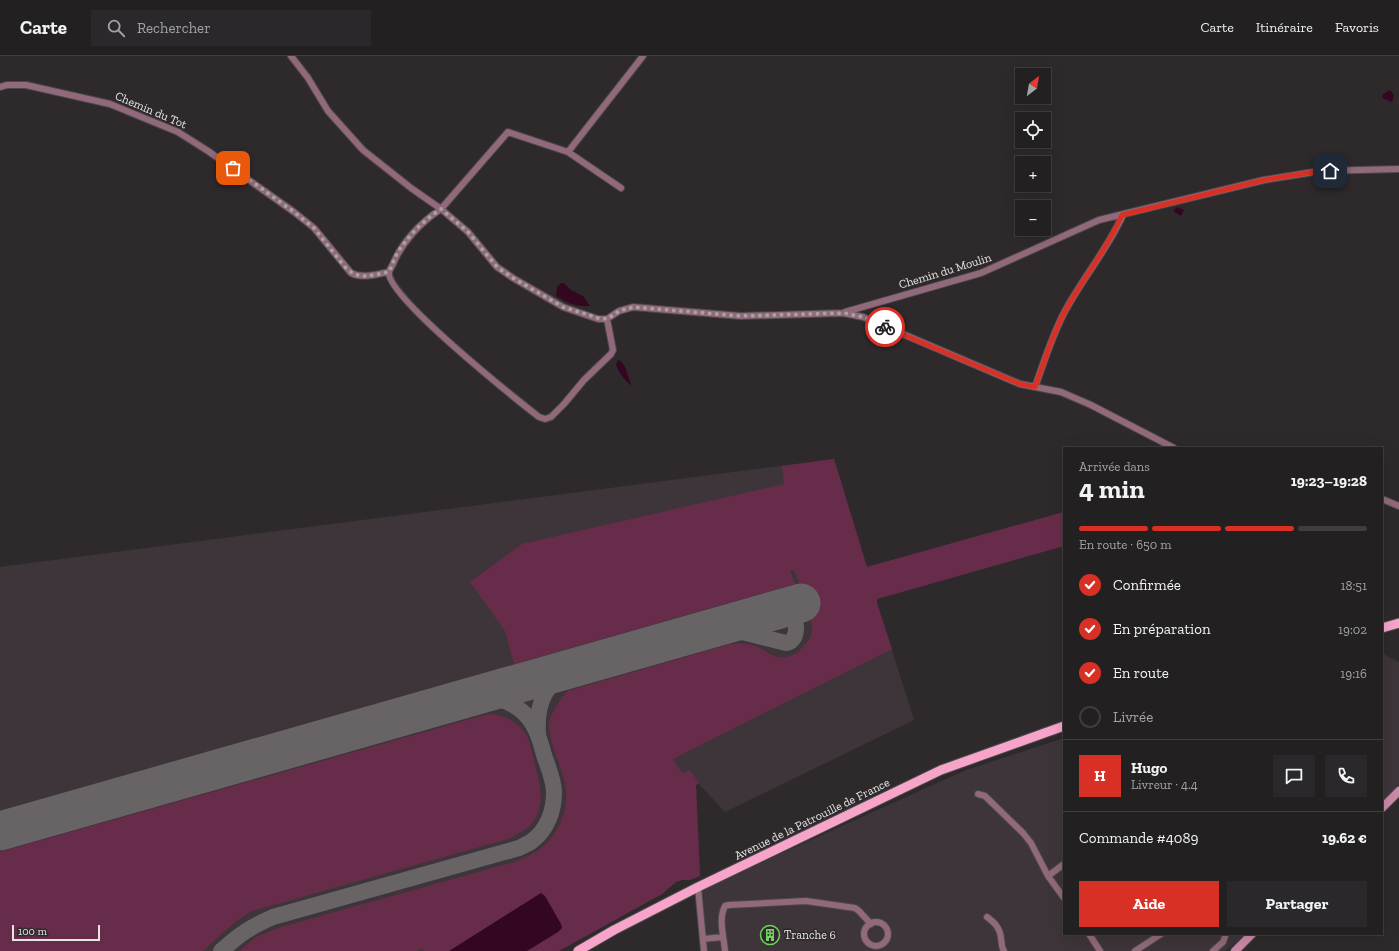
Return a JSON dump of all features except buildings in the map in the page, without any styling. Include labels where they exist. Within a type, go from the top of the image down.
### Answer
[{"type":"main road","points":[[1383,628],[1399,623]]},
{"type":"main road","name":"Avenue de la Patrouille de France","points":[[578,951],[614,930],[698,887],[941,770],[1063,726]]},
{"type":"street","points":[[291,56],[308,78],[328,111],[363,150],[411,188],[441,209],[468,232],[497,267],[563,307],[598,318],[607,319],[619,311],[633,307],[741,316],[844,313],[863,317],[1020,384],[1061,392],[1091,405],[1172,447]]},
{"type":"street","points":[[568,152],[643,56]]},
{"type":"street","name":"Chemin du Tot","points":[[0,87],[7,85],[26,85],[110,104],[178,132],[208,151],[314,228],[351,273],[358,276],[364,276],[389,272]]},
{"type":"street","points":[[607,319],[613,350],[611,354],[584,380],[564,404],[550,417],[545,419],[539,417],[461,352],[420,315],[395,287],[390,278],[389,272],[398,253],[412,234],[431,215],[441,209],[508,132],[568,152],[620,188]]},
{"type":"street","name":"Chemin du Moulin","points":[[844,313],[981,273],[1100,220],[1264,180],[1314,172],[1399,169]]},
{"type":"street","points":[[1035,387],[1054,336],[1065,312],[1090,269],[1114,234],[1122,215]]},
{"type":"street","points":[[1383,499],[1399,506]]},
{"type":"street","points":[[1383,807],[1399,792]]},
{"type":"street","points":[[978,794],[985,796],[1023,833],[1031,843],[1048,876],[1063,897]]},
{"type":"street","points":[[1048,876],[1063,865]]},
{"type":"street","points":[[698,887],[704,951]]},
{"type":"street","points":[[725,951],[722,912],[725,906],[729,905],[806,901],[855,908],[871,924]]},
{"type":"street","points":[[988,917],[997,925],[1000,931],[1004,951]]},
{"type":"street","points":[[878,922],[885,926],[888,931],[888,937],[886,942],[874,949],[864,936],[865,931],[871,924],[878,922]]},
{"type":"street","points":[[1090,935],[1100,951]]},
{"type":"street","points":[[1135,951],[1159,935]]},
{"type":"street","points":[[1213,951],[1223,942],[1226,935]]},
{"type":"street","points":[[1235,951],[1251,935]]},
{"type":"street","points":[[703,939],[723,937]]},
{"type":"shaded area","points":[[1390,90],[1394,95],[1392,102],[1382,97],[1383,94]]},
{"type":"shaded area","points":[[1177,207],[1184,210],[1181,216],[1173,211]]},
{"type":"shaded area","points":[[561,283],[564,283],[571,290],[583,296],[590,306],[572,304],[556,296],[557,287]]},
{"type":"shaded area","points":[[618,360],[621,361],[625,367],[632,386],[624,379],[619,371],[616,365]]},
{"type":"shaded area","points":[[834,459],[867,567],[1063,512],[1063,546],[877,599],[914,720],[725,812],[698,783],[696,785],[700,876],[690,880],[676,882],[662,894],[559,951],[0,951],[0,567]]},
{"type":"shaded area","points":[[834,459],[867,567],[1063,512],[1063,546],[877,599],[892,649],[673,759],[682,773],[690,770],[699,783],[696,785],[700,876],[690,880],[676,882],[662,894],[559,951],[424,951],[422,948],[417,951],[239,951],[256,937],[281,927],[514,862],[536,852],[545,845],[558,828],[565,808],[565,787],[550,735],[549,723],[551,716],[567,691],[730,644],[740,643],[751,645],[777,657],[789,656],[798,652],[809,639],[812,632],[812,627],[809,611],[794,570],[790,571],[795,584],[514,664],[505,631],[470,582],[522,544],[784,484],[782,466]]},
{"type":"shaded area","points":[[1383,654],[1399,662],[1399,785],[1383,801]]},
{"type":"shaded area","points":[[488,714],[506,717],[517,724],[525,733],[530,745],[541,792],[540,806],[533,823],[508,839],[252,911],[233,924],[203,951],[0,951],[0,852]]},
{"type":"shaded area","points":[[1063,738],[1063,935],[1246,935],[1225,951],[707,951],[702,889],[966,770]]},
{"type":"shaded area","points":[[541,893],[545,896],[561,924],[562,928],[558,932],[527,951],[449,951]]},
{"type":"taxiway","points":[[713,628],[726,628],[786,643],[794,638],[796,627],[794,617],[791,612],[781,609]]},
{"type":"taxiway","points":[[538,734],[539,713],[544,695],[555,681],[572,668]]},
{"type":"taxiway","points":[[221,951],[246,931],[273,917],[519,848],[537,837],[549,820],[554,800],[552,778],[537,733],[529,718],[520,709],[495,698],[474,696]]},
{"type":"runway","points":[[0,831],[801,603]]},
{"type":"way so far","points":[[233,168],[314,228],[345,267],[351,273],[358,276],[389,272],[398,253],[412,234],[431,215],[441,209],[468,232],[497,267],[563,307],[598,318],[607,319],[619,311],[633,307],[741,316],[844,313],[863,317],[885,327]]},
{"type":"place","name":"Tranche 6","points":[[770,935]]},
{"type":"route","points":[[885,327],[1020,384],[1035,387],[1054,336],[1065,312],[1090,269],[1114,234],[1122,215],[1264,180],[1320,171],[1330,171]]}]
